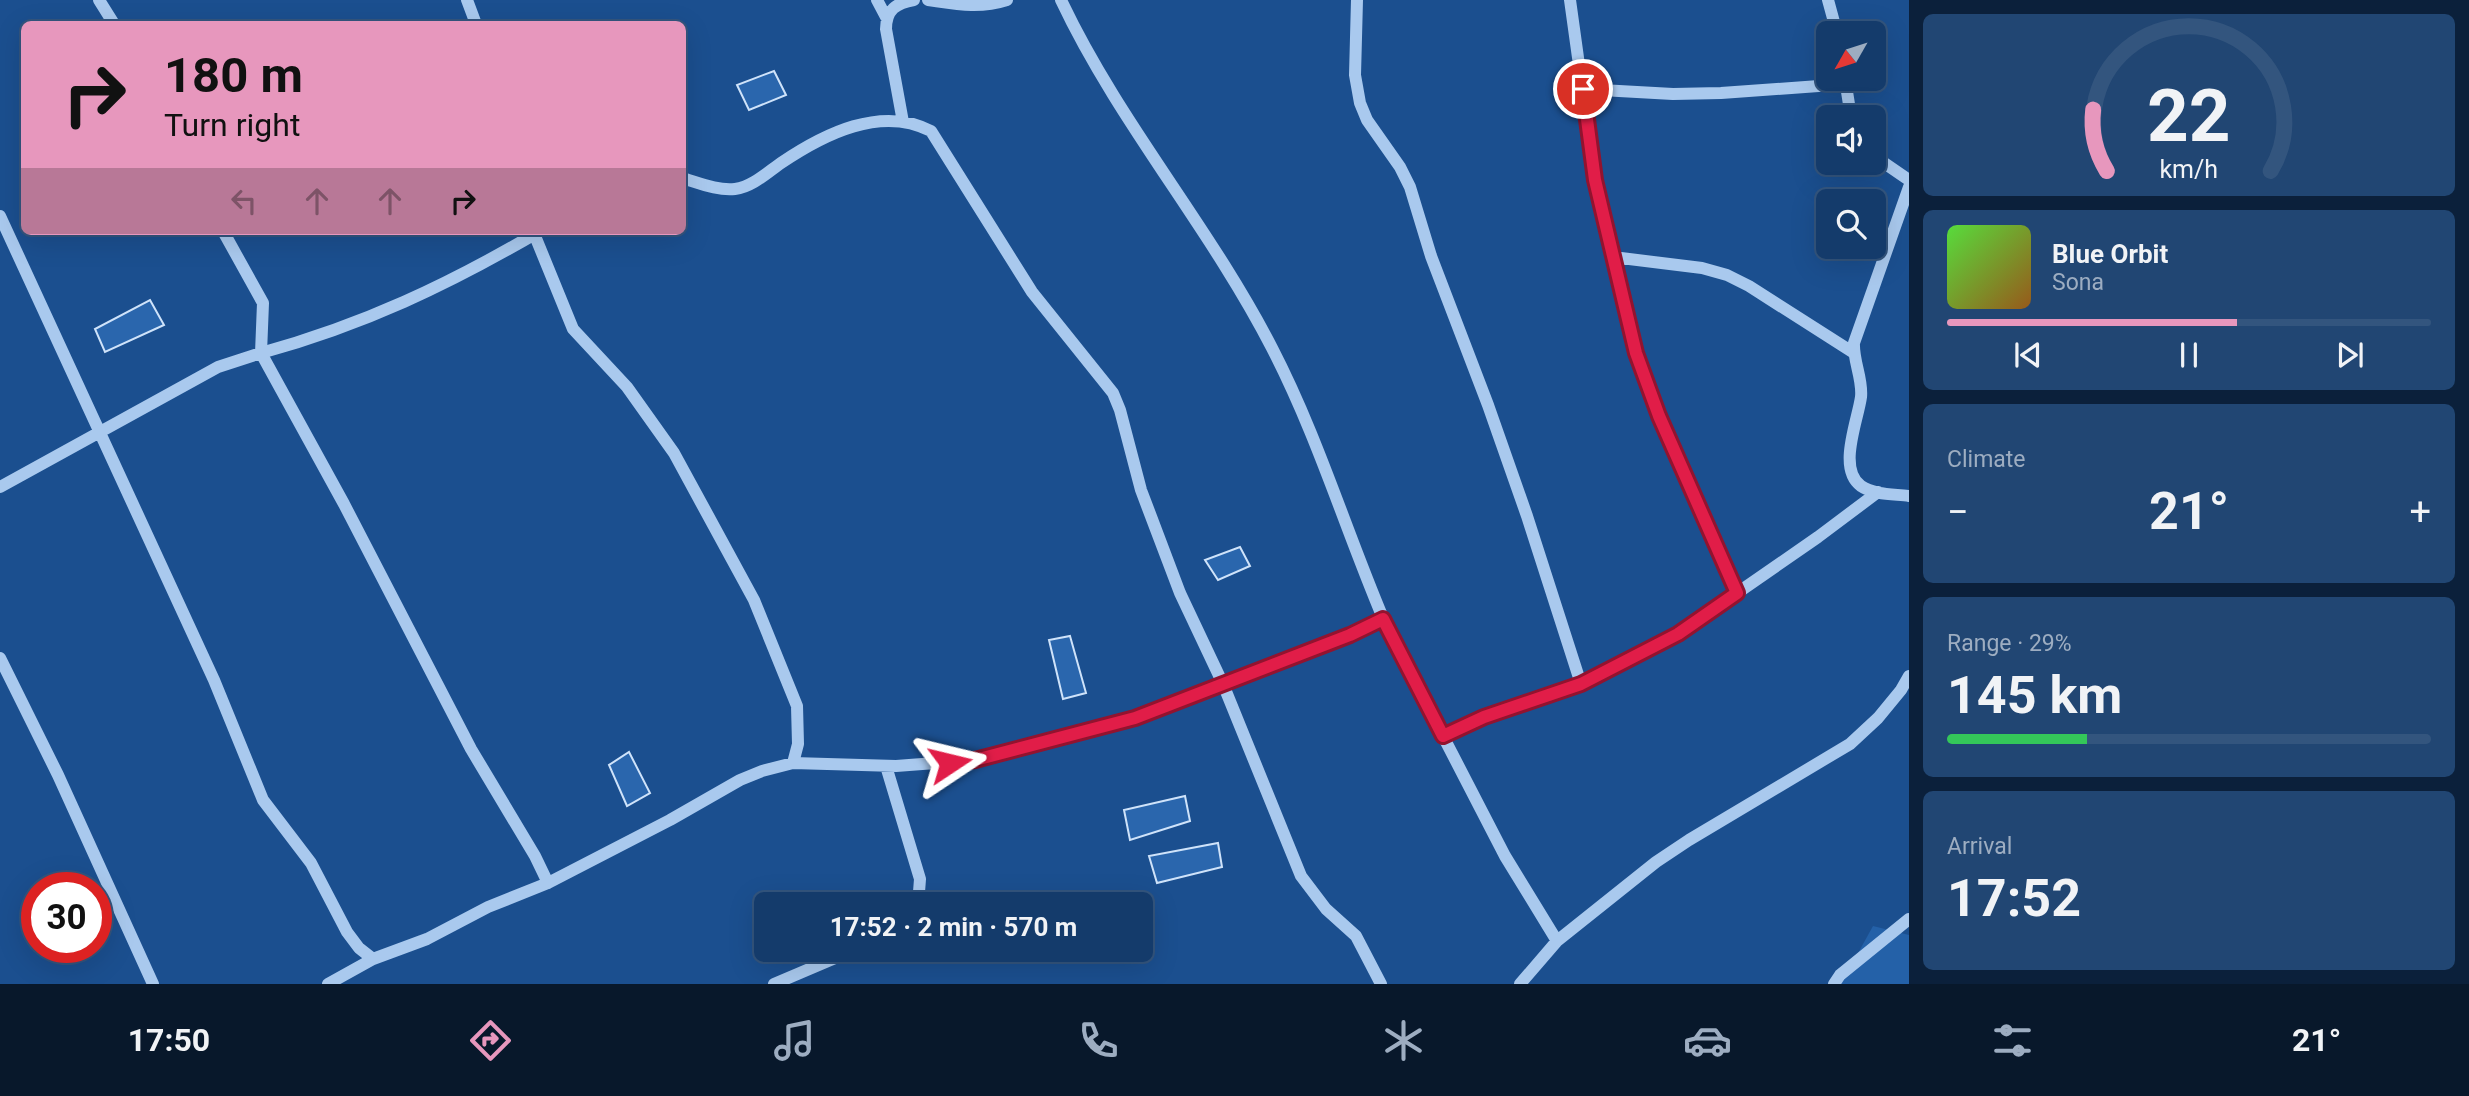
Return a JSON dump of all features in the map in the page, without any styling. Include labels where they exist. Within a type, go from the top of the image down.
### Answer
[{"type":"street","points":[[99,0],[112,21]]},
{"type":"street","points":[[467,0],[475,21]]},
{"type":"street","points":[[877,0],[886,17],[903,122]]},
{"type":"street","points":[[886,17],[894,8],[914,0]]},
{"type":"street","points":[[928,0],[968,7],[1007,0]]},
{"type":"street","points":[[1061,0],[1086,50],[1232,276],[1273,349],[1321,457],[1383,619],[1505,856],[1557,941]]},
{"type":"street","points":[[1357,0],[1355,75],[1360,103],[1367,120],[1400,167],[1410,187],[1431,256],[1528,516],[1581,684]]},
{"type":"street","points":[[1570,0],[1595,180],[1640,366],[1659,416],[1737,593]]},
{"type":"street","points":[[1828,0],[1834,21]]},
{"type":"street","points":[[1583,89],[1673,94],[1721,93],[1816,84]]},
{"type":"street","points":[[686,179],[734,190],[747,186],[788,158],[835,132],[874,121],[903,122],[920,125],[931,131],[1032,292],[1112,393],[1151,519],[1180,593],[1223,684],[1301,876],[1326,909],[1356,936],[1381,984]]},
{"type":"street","points":[[1886,164],[1909,180]]},
{"type":"street","points":[[1909,187],[1856,334],[1854,353],[1861,394],[1852,432],[1850,471],[1859,485],[1878,492],[1909,496]]},
{"type":"street","points":[[0,216],[214,680],[262,800],[311,863],[347,932],[373,960]]},
{"type":"street","points":[[225,235],[263,303],[261,353],[471,749],[536,856],[548,883]]},
{"type":"street","points":[[0,487],[218,367],[319,337],[397,306],[470,272],[530,235]]},
{"type":"street","points":[[536,235],[573,329],[627,387],[668,443],[754,600],[797,706],[798,744],[793,763]]},
{"type":"street","points":[[1613,257],[1702,268],[1727,275],[1749,286],[1854,353]]},
{"type":"street","points":[[1443,736],[1484,717],[1581,684],[1678,634],[1878,492]]},
{"type":"street","points":[[328,984],[373,960],[427,939],[488,907],[548,883],[646,833],[740,780],[762,771],[793,763],[886,766],[975,760],[1135,718],[1383,619]]},
{"type":"street","points":[[0,658],[58,775],[153,984]]},
{"type":"street","points":[[1520,984],[1557,941],[1689,840],[1850,744],[1878,718],[1909,676]]},
{"type":"street","points":[[886,766],[920,878],[919,892]]},
{"type":"street","points":[[1834,984],[1840,975],[1909,919]]},
{"type":"street","points":[[774,984],[826,962]]},
{"type":"shaded area","points":[[1873,926],[1909,935],[1909,984],[1841,984]]},
{"type":"building","points":[[774,71],[786,95],[749,110],[737,85]]},
{"type":"building","points":[[150,300],[164,325],[105,352],[95,329]]},
{"type":"building","points":[[1240,547],[1250,566],[1218,580],[1205,560]]},
{"type":"building","points":[[1070,636],[1086,693],[1063,699],[1049,640]]},
{"type":"building","points":[[629,752],[650,793],[627,806],[609,765]]},
{"type":"building","points":[[1185,796],[1190,821],[1130,840],[1124,810]]},
{"type":"building","points":[[1218,843],[1222,867],[1157,883],[1149,856]]},
{"type":"route","points":[[950,763],[975,760],[1135,718],[1350,635],[1383,619],[1443,736],[1484,717],[1581,684],[1678,634],[1737,593],[1659,416],[1636,353],[1595,180],[1583,89]]}]
